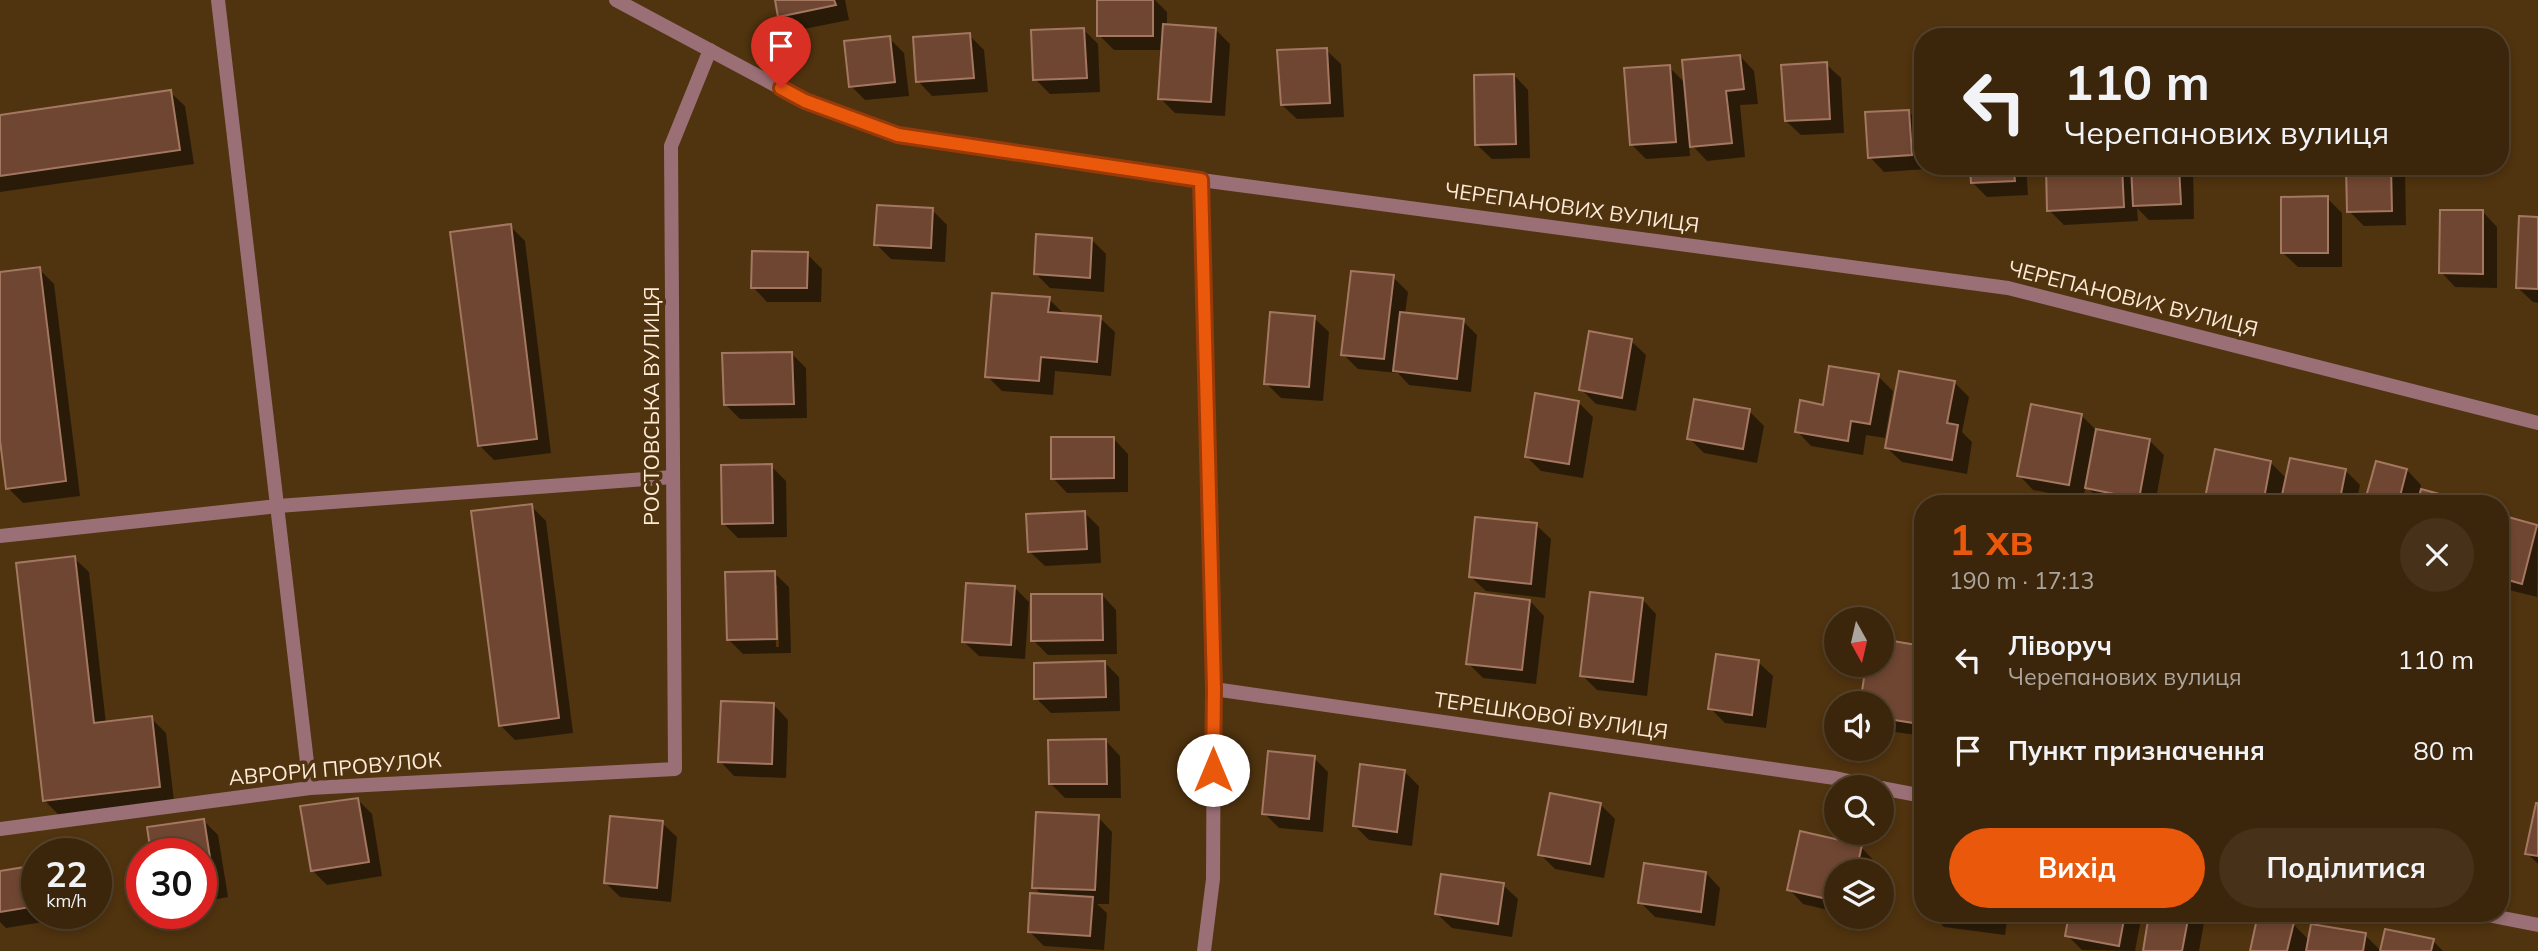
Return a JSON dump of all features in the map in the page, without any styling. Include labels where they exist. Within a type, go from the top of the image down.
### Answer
[{"type":"street","points":[[218,0],[310,788]]},
{"type":"street","name":"ЧЕРЕПАНОВИХ ВУЛИЦЯ","points":[[616,0],[805,101],[898,135],[1201,180],[2008,288],[2538,423]]},
{"type":"street","name":"РОСТОВСЬКА ВУЛИЦЯ","points":[[675,769],[671,146],[710,50]]},
{"type":"street","points":[[1201,180],[1214,689],[1213,879],[1204,951]]},
{"type":"street","points":[[0,536],[278,506],[673,477]]},
{"type":"street","name":"ТЕРЕШКОВОЇ ВУЛИЦЯ","points":[[1214,689],[1824,776]]},
{"type":"street","name":"АВРОРИ ПРОВУЛОК","points":[[0,829],[310,788],[675,769]]},
{"type":"street","name":"ТЕРЕШКОВОЇ ВУЛИЦЯ","points":[[1894,790],[1914,794]]},
{"type":"street","points":[[2509,919],[2538,925]]},
{"type":"building","points":[[775,0],[834,0],[836,5],[778,17]]},
{"type":"building","points":[[1097,0],[1153,0],[1153,36],[1097,36]]},
{"type":"building","points":[[1163,24],[1216,28],[1211,102],[1158,99]]},
{"type":"building","points":[[1084,28],[1087,78],[1033,80],[1031,30]]},
{"type":"building","points":[[970,33],[974,78],[916,82],[913,37]]},
{"type":"building","points":[[890,36],[895,82],[849,87],[844,41]]},
{"type":"building","points":[[1327,48],[1330,103],[1281,105],[1277,50]]},
{"type":"building","points":[[1740,55],[1744,89],[1726,91],[1732,143],[1690,147],[1682,60]]},
{"type":"building","points":[[1827,62],[1830,119],[1785,121],[1781,65]]},
{"type":"building","points":[[1670,65],[1676,142],[1630,145],[1624,68]]},
{"type":"building","points":[[1514,74],[1516,144],[1475,145],[1474,75]]},
{"type":"building","points":[[171,90],[180,150],[0,176],[0,115]]},
{"type":"building","points":[[1909,110],[1912,155],[1868,158],[1865,112]]},
{"type":"building","points":[[1971,175],[2014,175],[2015,181],[1971,183]]},
{"type":"building","points":[[2046,175],[2122,175],[2124,207],[2047,211]]},
{"type":"building","points":[[2131,175],[2179,175],[2181,204],[2133,206]]},
{"type":"building","points":[[2346,175],[2391,175],[2392,211],[2347,212]]},
{"type":"building","points":[[2328,196],[2328,253],[2281,253],[2281,197]]},
{"type":"building","points":[[877,205],[933,208],[931,248],[874,245]]},
{"type":"building","points":[[2440,210],[2483,210],[2483,274],[2439,273]]},
{"type":"building","points":[[2519,216],[2538,217],[2538,289],[2516,288]]},
{"type":"building","points":[[511,224],[537,439],[478,446],[450,232]]},
{"type":"building","points":[[1036,234],[1092,238],[1090,278],[1034,274]]},
{"type":"building","points":[[752,251],[808,252],[807,288],[751,288]]},
{"type":"building","points":[[40,267],[66,481],[6,489],[0,440],[0,272]]},
{"type":"building","points":[[1351,271],[1394,275],[1384,359],[1341,355]]},
{"type":"building","points":[[992,293],[1050,297],[1048,312],[1101,316],[1097,362],[1041,357],[1039,381],[985,377]]},
{"type":"building","points":[[1270,312],[1315,316],[1309,387],[1264,384]]},
{"type":"building","points":[[1400,312],[1464,319],[1457,379],[1393,371]]},
{"type":"building","points":[[1589,331],[1632,339],[1622,398],[1579,390]]},
{"type":"building","points":[[792,352],[794,404],[724,405],[722,353]]},
{"type":"building","points":[[1829,366],[1879,374],[1870,424],[1851,421],[1848,441],[1795,432],[1800,400],[1823,405]]},
{"type":"building","points":[[1899,371],[1955,381],[1947,423],[1958,425],[1952,460],[1885,448]]},
{"type":"building","points":[[1535,393],[1579,401],[1569,464],[1525,457]]},
{"type":"building","points":[[1694,399],[1750,409],[1743,449],[1687,439]]},
{"type":"building","points":[[2031,404],[2082,414],[2069,485],[2017,476]]},
{"type":"building","points":[[2096,429],[2150,439],[2140,495],[2119,495],[2085,488]]},
{"type":"building","points":[[1051,437],[1114,437],[1114,478],[1051,479]]},
{"type":"building","points":[[2215,449],[2271,461],[2265,495],[2206,495]]},
{"type":"building","points":[[2290,458],[2346,469],[2341,495],[2282,495]]},
{"type":"building","points":[[2376,461],[2407,469],[2400,495],[2367,495]]},
{"type":"building","points":[[772,464],[773,523],[722,524],[721,465]]},
{"type":"building","points":[[2421,489],[2443,495],[2419,495]]},
{"type":"building","points":[[532,504],[559,718],[499,726],[471,511]]},
{"type":"building","points":[[1085,511],[1087,549],[1028,552],[1026,514]]},
{"type":"building","points":[[1475,517],[1537,523],[1531,584],[1469,577]]},
{"type":"building","points":[[2509,517],[2537,525],[2522,584],[2509,580]]},
{"type":"building","points":[[75,556],[94,723],[152,716],[160,787],[43,801],[16,563]]},
{"type":"building","points":[[775,571],[777,639],[727,640],[725,572]]},
{"type":"building","points":[[966,583],[1015,586],[1011,645],[962,642]]},
{"type":"building","points":[[1590,592],[1643,598],[1633,682],[1580,676]]},
{"type":"building","points":[[1475,593],[1530,600],[1522,670],[1466,664]]},
{"type":"building","points":[[1031,594],[1102,594],[1103,640],[1031,641]]},
{"type":"building","points":[[1894,641],[1914,644],[1914,723],[1894,720],[1894,691],[1862,691],[1864,677],[1894,677]]},
{"type":"building","points":[[1716,654],[1759,660],[1752,715],[1708,709]]},
{"type":"building","points":[[1105,661],[1106,697],[1034,699],[1034,663]]},
{"type":"building","points":[[721,701],[774,703],[772,764],[718,762]]},
{"type":"building","points":[[1106,739],[1107,784],[1049,784],[1048,740]]},
{"type":"building","points":[[1268,751],[1315,756],[1309,819],[1262,814]]},
{"type":"building","points":[[1360,764],[1405,770],[1397,832],[1353,826]]},
{"type":"building","points":[[1550,793],[1601,803],[1590,864],[1538,855]]},
{"type":"building","points":[[358,798],[369,862],[311,871],[300,806]]},
{"type":"building","points":[[2538,803],[2538,856],[2525,854]]},
{"type":"building","points":[[1036,812],[1099,815],[1095,890],[1032,888]]},
{"type":"building","points":[[610,816],[663,821],[657,888],[604,883]]},
{"type":"building","points":[[204,819],[207,838],[149,838],[147,827]]},
{"type":"building","points":[[1800,831],[1824,836],[1824,845],[1862,845],[1859,859],[1824,859],[1824,898],[1787,890]]},
{"type":"building","points":[[1644,863],[1706,872],[1701,912],[1638,903]]},
{"type":"building","points":[[21,868],[21,909],[0,912],[0,871]]},
{"type":"building","points":[[1441,874],[1504,883],[1498,924],[1435,914]]},
{"type":"building","points":[[1030,893],[1093,897],[1090,936],[1028,932]]},
{"type":"building","points":[[2068,922],[2124,922],[2119,946],[2065,936]]},
{"type":"building","points":[[2148,922],[2187,922],[2182,951],[2143,951]]},
{"type":"building","points":[[2256,922],[2294,922],[2287,951],[2250,951]]},
{"type":"building","points":[[2311,924],[2366,933],[2363,951],[2306,951]]},
{"type":"building","points":[[2385,929],[2434,939],[2431,951],[2380,951]]},
{"type":"route","points":[[781,88],[805,101],[898,135],[1201,180],[1214,689],[1213,770]]}]
